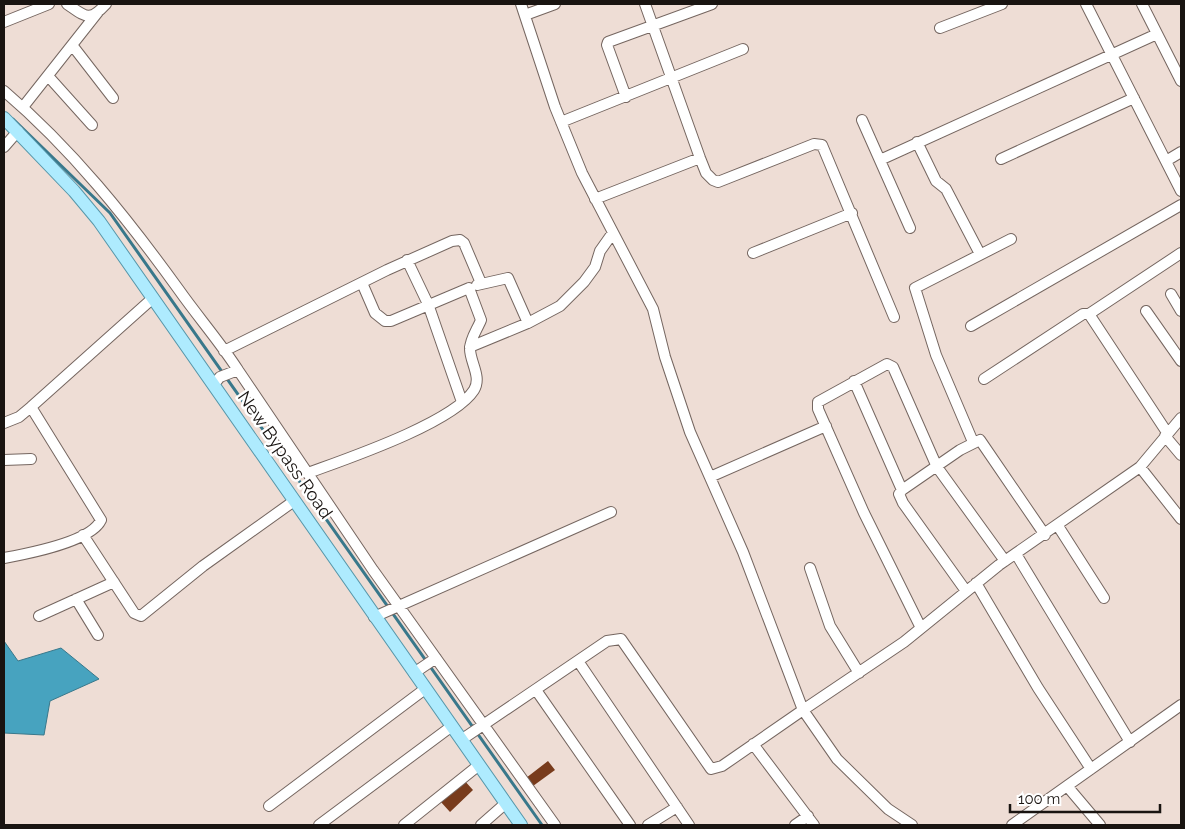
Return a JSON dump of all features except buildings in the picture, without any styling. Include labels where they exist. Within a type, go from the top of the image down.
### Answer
[{"type":"main road","name":"New Bypass Road","points":[[4,118],[74,191],[99,221],[154,298],[225,376],[294,501],[374,617],[426,665],[425,689],[521,825]]},
{"type":"street","points":[[4,22],[48,4]]},
{"type":"street","points":[[67,4],[87,17],[98,12]]},
{"type":"street","points":[[23,107],[106,4]]},
{"type":"street","points":[[521,4],[561,122],[612,234],[653,309],[665,357],[690,432],[743,552],[803,710],[837,759],[888,809],[912,825]]},
{"type":"street","points":[[525,15],[555,4]]},
{"type":"street","points":[[645,4],[706,173],[718,182],[814,144],[822,145],[852,213],[894,318]]},
{"type":"street","points":[[626,97],[607,45],[611,41],[712,4]]},
{"type":"street","points":[[940,28],[1002,4]]},
{"type":"street","points":[[1086,4],[1181,191]]},
{"type":"street","points":[[1142,4],[1181,81]]},
{"type":"street","points":[[880,160],[1157,34]]},
{"type":"street","points":[[72,45],[113,98]]},
{"type":"street","points":[[561,122],[743,49]]},
{"type":"street","points":[[48,76],[92,125]]},
{"type":"street","points":[[4,91],[23,107],[116,207],[147,244],[224,351],[225,376],[308,474],[393,608],[426,665],[555,825]]},
{"type":"street","points":[[1000,159],[1134,98]]},
{"type":"street","points":[[862,120],[910,228]]},
{"type":"street","points":[[4,147],[18,131]]},
{"type":"street","points":[[917,142],[936,180],[946,189],[980,254]]},
{"type":"street","points":[[1166,161],[1181,152]]},
{"type":"street","points":[[595,199],[700,158]]},
{"type":"street","points":[[971,326],[1181,205]]},
{"type":"street","points":[[753,253],[852,213]]},
{"type":"street","points":[[470,347],[528,323],[560,306],[584,282],[595,267],[600,251],[612,234]]},
{"type":"street","points":[[973,442],[936,355],[915,288],[1011,239]]},
{"type":"street","points":[[224,351],[432,248],[460,240],[464,243],[481,283]]},
{"type":"street","points":[[984,379],[1083,314],[1089,314],[1181,253]]},
{"type":"street","points":[[407,260],[428,304],[462,402]]},
{"type":"street","points":[[362,283],[375,313],[385,321],[391,321],[481,283],[508,278],[528,323]]},
{"type":"street","points":[[469,288],[489,340]]},
{"type":"street","points":[[1171,294],[1181,311]]},
{"type":"street","points":[[4,423],[19,417],[31,407],[154,298]]},
{"type":"street","points":[[1146,311],[1181,361]]},
{"type":"street","points":[[1089,314],[1181,455]]},
{"type":"street","points":[[308,474],[406,434],[462,402],[474,390],[477,383],[470,347],[481,320]]},
{"type":"street","points":[[920,628],[864,513],[818,409],[818,402],[887,364],[893,367],[936,467],[1005,561]]},
{"type":"street","points":[[854,381],[902,490]]},
{"type":"street","points":[[4,558],[44,550],[83,535],[97,527],[101,520],[31,407]]},
{"type":"street","points":[[461,740],[607,641],[621,639],[711,769],[722,766],[858,673],[920,628],[1005,561],[1058,526],[1140,467],[1181,418]]},
{"type":"street","points":[[710,477],[826,426]]},
{"type":"street","points":[[966,591],[904,503],[899,494],[902,490],[973,442],[980,440],[1045,535]]},
{"type":"street","points":[[4,460],[31,459]]},
{"type":"street","points":[[1140,467],[1181,520]]},
{"type":"street","points":[[83,535],[134,613],[141,616],[203,566],[294,501]]},
{"type":"street","points":[[374,617],[610,512]]},
{"type":"street","points":[[1058,526],[1104,598]]},
{"type":"street","points":[[1016,554],[1130,742]]},
{"type":"street","points":[[810,568],[830,626],[858,673]]},
{"type":"street","points":[[39,616],[114,582]]},
{"type":"street","points":[[976,583],[1038,688],[1091,769]]},
{"type":"street","points":[[76,599],[98,636]]},
{"type":"street","points":[[578,661],[689,825]]},
{"type":"street","points":[[269,806],[425,689]]},
{"type":"street","points":[[536,690],[630,825]]},
{"type":"street","points":[[1012,825],[1181,705]]},
{"type":"street","points":[[319,825],[452,726]]},
{"type":"street","points":[[753,744],[811,821],[795,825]]},
{"type":"street","points":[[404,825],[479,765]]},
{"type":"street","points":[[1067,786],[1100,825]]},
{"type":"street","points":[[481,825],[506,803]]},
{"type":"street","points":[[648,825],[676,807]]},
{"type":"water","points":[[4,641],[18,661],[61,648],[99,679],[50,701],[44,735],[4,733]]},
{"type":"waterway","points":[[13,119],[110,213],[542,825]]}]
